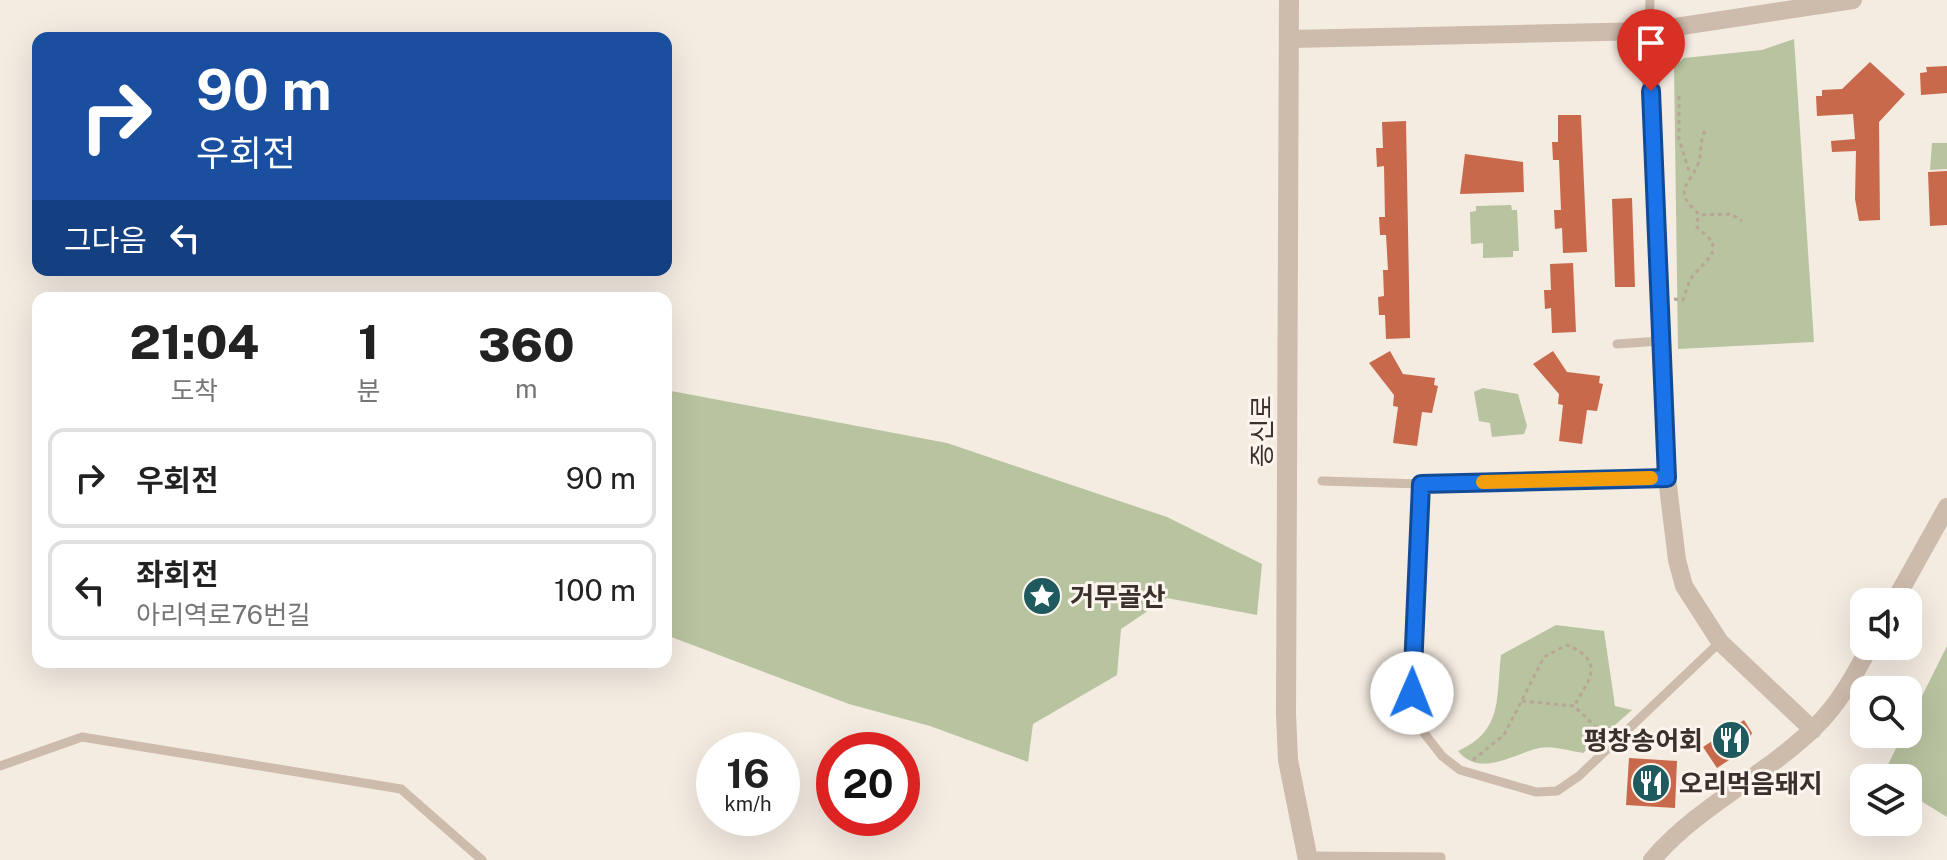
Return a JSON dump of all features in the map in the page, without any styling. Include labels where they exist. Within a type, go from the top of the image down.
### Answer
[{"type":"street","name":"증신로","points":[[1289,0],[1286,714],[1288,760],[1307,858]]},
{"type":"street","points":[[1291,39],[1649,31],[1853,0]]},
{"type":"street","points":[[1649,31],[1667,478],[1670,523],[1684,586],[1720,642],[1813,730]]},
{"type":"street","points":[[1902,588],[1947,507]]},
{"type":"street","points":[[1652,860],[1684,828],[1813,730],[1845,693],[1863,660]]},
{"type":"lane","points":[[1649,31],[1650,0]]},
{"type":"lane","points":[[1617,344],[1660,341]]},
{"type":"lane","points":[[1322,481],[1421,484],[1667,478]]},
{"type":"lane","points":[[1421,484],[1412,693],[1424,733],[1442,756],[1460,770],[1536,792],[1557,791],[1613,744],[1720,642]]},
{"type":"lane","points":[[0,766],[82,737],[401,789],[482,860]]},
{"type":"lane","points":[[1307,858],[1441,857],[1441,860]]},
{"type":"path","points":[[1679,96],[1679,139],[1690,174]]},
{"type":"path","points":[[1705,131],[1697,165],[1690,174],[1685,193],[1698,213],[1707,217],[1731,214],[1742,221]]},
{"type":"path","points":[[1683,300],[1690,279],[1712,255],[1713,242],[1697,227],[1698,213]]},
{"type":"path","points":[[1460,770],[1504,735],[1544,657],[1567,645],[1589,659],[1593,666],[1592,676],[1574,706]]},
{"type":"path","points":[[1522,701],[1574,706],[1613,744]]},
{"type":"green space","points":[[1794,39],[1814,342],[1678,349],[1674,67],[1684,58],[1762,50]]},
{"type":"green space","points":[[1932,143],[1947,143],[1947,169],[1930,170]]},
{"type":"green space","points":[[1511,205],[1512,210],[1517,210],[1519,251],[1513,251],[1513,257],[1483,258],[1483,243],[1471,244],[1470,212],[1476,211],[1476,206]]},
{"type":"green space","points":[[1483,388],[1518,394],[1527,426],[1524,434],[1492,437],[1490,423],[1479,421],[1474,392]]},
{"type":"green space","points":[[672,391],[947,443],[1167,517],[1262,564],[1257,615],[1167,598],[1121,629],[1117,675],[1033,724],[1028,762],[930,726],[849,704],[672,637]]},
{"type":"green space","points":[[1556,625],[1604,631],[1615,706],[1632,710],[1583,753],[1544,747],[1497,762],[1476,763],[1467,759],[1458,751],[1483,734],[1494,712],[1501,655]]},
{"type":"green space","points":[[1947,646],[1947,817],[1922,802],[1922,764],[1888,764],[1896,748],[1922,748],[1922,696]]},
{"type":"building","points":[[1870,62],[1905,94],[1879,122],[1880,220],[1859,221],[1855,199],[1856,151],[1832,152],[1831,141],[1855,139],[1853,114],[1817,116],[1816,96],[1822,96],[1822,90],[1842,89]]},
{"type":"building","points":[[1947,66],[1947,93],[1921,95],[1920,73],[1927,72],[1926,67]]},
{"type":"building","points":[[1558,115],[1581,115],[1587,252],[1563,253],[1562,228],[1555,229],[1554,210],[1561,210],[1559,160],[1553,160],[1552,142],[1558,142]]},
{"type":"building","points":[[1406,121],[1410,338],[1386,339],[1385,315],[1379,315],[1378,297],[1384,296],[1383,270],[1388,270],[1386,235],[1380,235],[1379,217],[1385,217],[1384,166],[1377,167],[1376,148],[1383,148],[1382,122]]},
{"type":"building","points":[[1465,154],[1523,162],[1524,192],[1460,194]]},
{"type":"building","points":[[1947,171],[1947,225],[1930,226],[1928,172]]},
{"type":"building","points":[[1632,198],[1635,287],[1615,287],[1612,199]]},
{"type":"building","points":[[1573,263],[1576,332],[1552,333],[1551,308],[1545,309],[1544,290],[1551,290],[1550,264]]},
{"type":"building","points":[[1390,351],[1403,374],[1435,378],[1434,385],[1438,386],[1432,413],[1422,412],[1417,446],[1393,443],[1398,407],[1393,406],[1394,395],[1369,363]]},
{"type":"building","points":[[1553,351],[1567,372],[1600,376],[1599,383],[1603,384],[1597,411],[1587,410],[1582,444],[1559,441],[1563,405],[1558,404],[1559,394],[1533,364]]},
{"type":"building","name":"평창송어회","points":[[1744,720],[1752,733],[1744,750],[1717,768],[1703,747]]},
{"type":"building","name":"오리먹음돼지","points":[[1629,758],[1677,761],[1675,808],[1626,805]]},
{"type":"slow traffic","points":[[1483,482],[1651,478]]},
{"type":"place","name":"거무골산","points":[[1042,596]]},
{"type":"place","name":"평창송어회","points":[[1731,740]]},
{"type":"place","name":"오리먹음돼지","points":[[1651,783]]},
{"type":"route","points":[[1412,693],[1421,484],[1667,478],[1651,91]]}]
